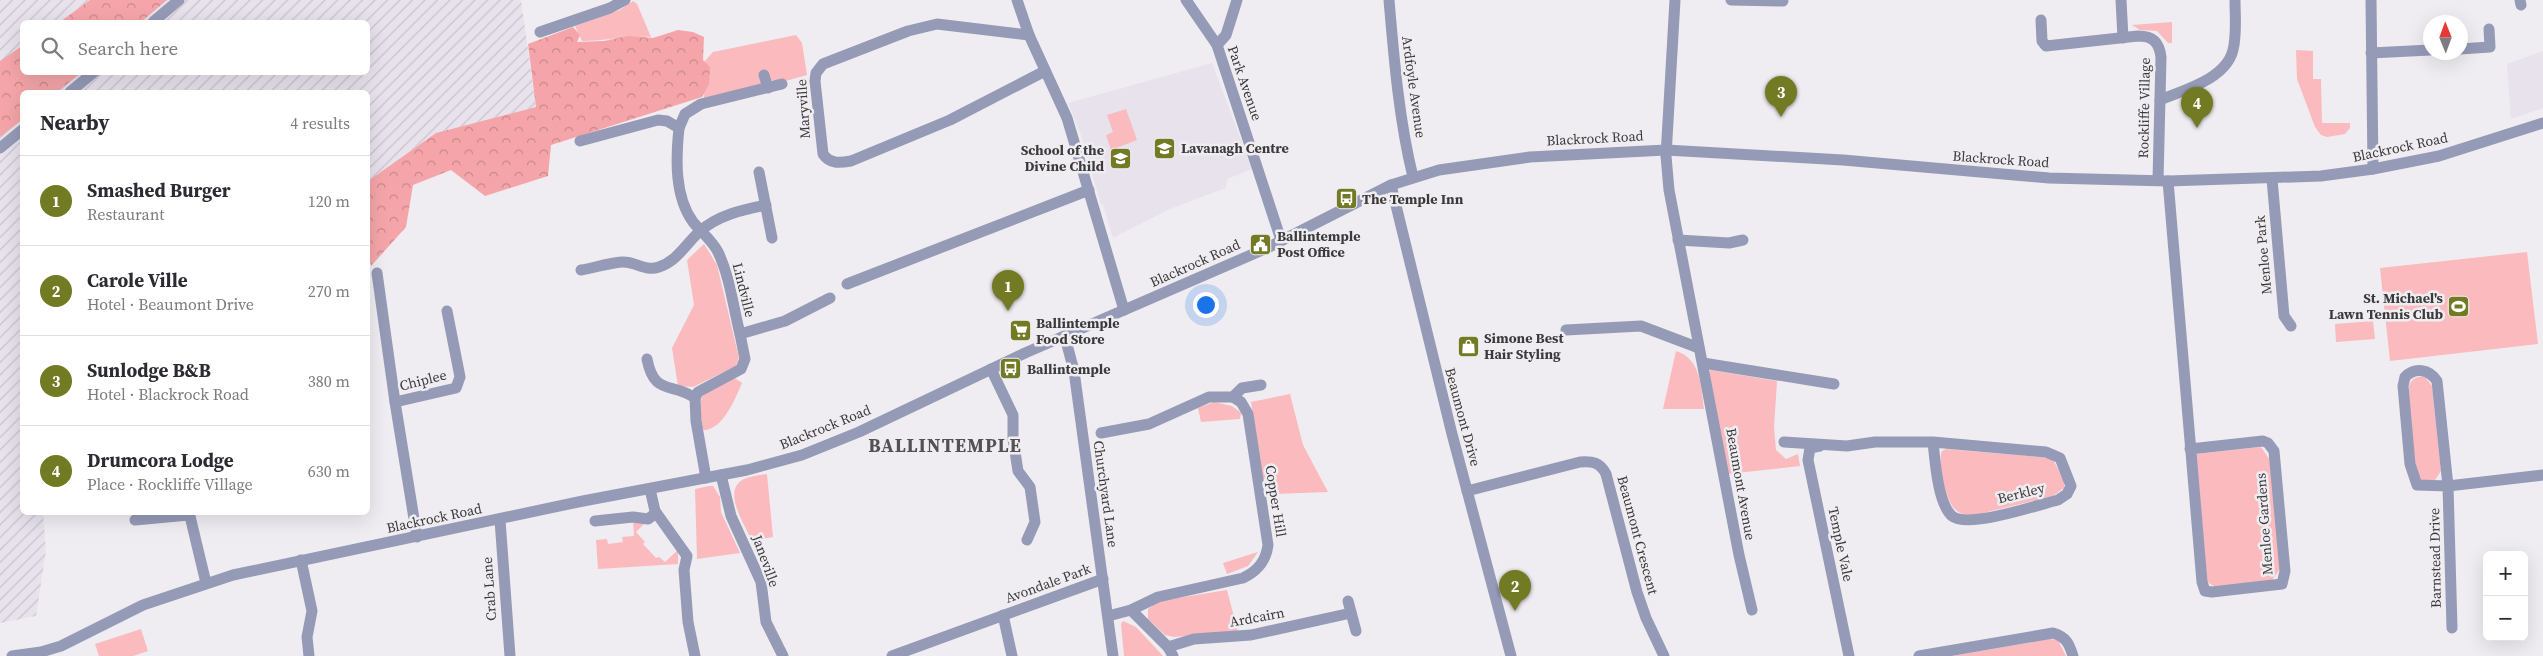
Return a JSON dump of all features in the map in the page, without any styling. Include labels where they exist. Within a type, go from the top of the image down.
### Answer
[{"type":"street","points":[[156,20],[179,0]]},
{"type":"street","points":[[540,32],[610,8],[625,0]]},
{"type":"street","points":[[1017,0],[1045,71],[1067,118],[1124,310]]},
{"type":"street","name":"Park Avenue","points":[[1186,0],[1216,45],[1282,240]]},
{"type":"street","points":[[1216,45],[1226,35],[1237,0]]},
{"type":"street","name":"Ardfoyle Avenue","points":[[1389,0],[1394,61],[1413,177]]},
{"type":"street","name":"Beaumont Avenue","points":[[1675,0],[1666,150],[1669,190],[1739,556],[1752,610]]},
{"type":"street","points":[[1730,0],[1778,3],[1783,1]]},
{"type":"street","points":[[2121,0],[2122,38]]},
{"type":"street","points":[[2160,100],[2197,84],[2225,67],[2231,57],[2235,43],[2235,0]]},
{"type":"street","points":[[2371,0],[2373,169]]},
{"type":"street","name":"Rockliffe Village","points":[[2041,20],[2042,40],[2046,46],[2145,36],[2156,42],[2161,57],[2160,100],[2163,180]]},
{"type":"street","name":"Maryville","points":[[1030,35],[937,24],[908,31],[823,64],[816,72],[815,80],[823,154],[828,160],[836,163],[851,161],[950,120],[1045,71]]},
{"type":"street","points":[[2468,48],[2490,47],[2489,29]]},
{"type":"street","points":[[2371,53],[2423,50]]},
{"type":"street","points":[[72,90],[90,75]]},
{"type":"street","points":[[764,75],[768,88]]},
{"type":"street","points":[[580,141],[658,120],[667,121],[679,128],[685,114],[695,107],[782,84]]},
{"type":"street","name":"Blackrock Road","points":[[12,656],[41,652],[60,646],[142,606],[206,583],[301,560],[782,462],[837,442],[992,369],[1282,240],[1391,185],[1413,177],[1466,165],[1511,159],[1666,150],[1850,161],[2010,176],[2163,180],[2272,179],[2333,176],[2439,156],[2543,123]]},
{"type":"street","name":"Lindville","points":[[679,128],[678,179],[690,217],[714,245],[725,269],[745,360],[741,368],[698,392],[696,398]]},
{"type":"street","points":[[0,148],[20,132]]},
{"type":"street","points":[[759,172],[772,238]]},
{"type":"street","name":"Menloe Park","points":[[2272,179],[2284,316],[2291,326]]},
{"type":"street","name":"Menloe Gardens","points":[[2163,180],[2200,567],[2205,591],[2212,592],[2282,584],[2285,571],[2272,446],[2263,441],[2190,448]]},
{"type":"street","name":"Beaumont Drive","points":[[1391,185],[1467,491],[1511,656]]},
{"type":"street","points":[[847,284],[1089,190]]},
{"type":"street","points":[[580,270],[620,262],[646,268],[659,267],[676,258],[701,230],[733,212],[766,205]]},
{"type":"street","points":[[1678,240],[1729,243],[1743,240]]},
{"type":"street","points":[[377,273],[394,402]]},
{"type":"street","name":"Lindville","points":[[740,334],[812,313],[830,298]]},
{"type":"street","name":"Chiplee","points":[[416,536],[394,402],[456,388],[459,384],[460,377],[448,311]]},
{"type":"street","points":[[1566,330],[1641,326],[1700,348]]},
{"type":"street","name":"Churchyard Lane","points":[[1065,336],[1074,371],[1113,656]]},
{"type":"street","points":[[648,359],[650,374],[661,385],[696,398],[696,421],[706,478]]},
{"type":"street","points":[[1702,363],[1834,384]]},
{"type":"street","points":[[992,369],[1013,415],[1013,439],[1018,471],[1030,487],[1035,522],[1027,540]]},
{"type":"street","name":"Barnstead Drive","points":[[2452,628],[2448,486],[2437,382],[2429,373],[2416,370],[2405,377],[2403,386],[2409,455],[2414,482],[2420,487],[2448,486],[2543,475]]},
{"type":"street","points":[[1101,433],[1150,424],[1209,398],[1233,397],[1242,388],[1261,385]]},
{"type":"street","name":"Copper Hill","points":[[1108,616],[1131,610],[1158,597],[1242,578],[1252,574],[1264,560],[1268,545],[1248,414],[1241,402],[1233,397]]},
{"type":"street","points":[[1784,442],[1820,446]]},
{"type":"street","name":"Berkley","points":[[1820,446],[1846,446],[1875,442],[1933,442],[2052,453],[2060,458],[2071,486],[2067,494],[2058,500],[1986,518],[1970,521],[1960,520],[1953,517],[1945,506],[1933,442]]},
{"type":"street","name":"Temple Vale","points":[[1820,446],[1810,448],[1808,460],[1849,656]]},
{"type":"street","name":"Beaumont Crescent","points":[[1467,491],[1580,462],[1593,462],[1600,465],[1606,474],[1646,618],[1664,656]]},
{"type":"street","name":"Janeville","points":[[721,475],[731,516],[760,582],[766,622],[783,656]]},
{"type":"street","points":[[650,489],[656,513],[687,556],[684,570],[688,622],[695,656]]},
{"type":"street","points":[[595,520],[633,517],[648,519],[656,513]]},
{"type":"street","points":[[135,520],[180,515]]},
{"type":"street","points":[[189,515],[206,583]]},
{"type":"street","name":"Crab Lane","points":[[500,520],[510,656]]},
{"type":"street","points":[[301,560],[312,611],[307,637],[309,656]]},
{"type":"street","name":"Avondale Park","points":[[892,656],[906,654],[1003,615],[1103,579]]},
{"type":"street","points":[[1348,601],[1356,631]]},
{"type":"street","points":[[1131,610],[1170,651]]},
{"type":"street","name":"Ardcairn","points":[[1170,651],[1194,639],[1251,635],[1351,613]]},
{"type":"street","name":"Avondale Park","points":[[1003,615],[1012,656]]},
{"type":"street","points":[[1919,656],[2053,633],[2068,641],[2072,656]]},
{"type":"shaded area","points":[[0,0],[521,0],[536,107],[436,133],[370,180],[370,90],[20,90],[20,515],[43,515],[46,551],[36,616],[0,623]]},
{"type":"shaded area","points":[[633,1],[637,4],[651,37],[582,41],[575,26],[620,10]]},
{"type":"shaded area","points":[[2172,22],[2172,43],[2168,43],[2157,31],[2140,30],[2132,25]]},
{"type":"shaded area","points":[[796,35],[802,43],[807,75],[782,82],[770,80],[760,85],[704,98],[703,63],[713,52]]},
{"type":"shaded area","points":[[2296,50],[2313,51],[2313,79],[2321,79],[2322,123],[2350,123],[2350,128],[2345,134],[2327,137],[2321,135],[2315,127],[2297,79]]},
{"type":"shaded area","points":[[2543,51],[2543,108],[2511,119],[2507,64]]},
{"type":"shaded area","name":"Lavanagh Centre","points":[[1212,63],[1252,169],[1227,179],[1226,188],[1170,209],[1113,238],[1103,204],[1101,205],[1081,135],[1068,103]]},
{"type":"shaded area","points":[[1126,109],[1137,140],[1111,150],[1106,135],[1113,132],[1107,115]]},
{"type":"shaded area","points":[[704,244],[717,265],[739,358],[736,366],[693,387],[678,386],[672,348],[694,305],[687,260]]},
{"type":"shaded area","name":"St. Michael's Lawn Tennis Club","points":[[2527,252],[2538,344],[2390,361],[2380,268]]},
{"type":"shaded area","points":[[2373,321],[2375,339],[2336,342],[2335,324]]},
{"type":"shaded area","points":[[1676,351],[1690,360],[1695,367],[1700,383],[1704,409],[1663,409]]},
{"type":"shaded area","points":[[1709,371],[1777,381],[1774,427],[1776,450],[1786,459],[1798,454],[1800,466],[1728,474]]},
{"type":"shaded area","points":[[732,376],[742,383],[728,412],[717,425],[711,429],[704,430],[702,428],[700,404],[703,394]]},
{"type":"shaded area","points":[[2425,377],[2432,386],[2441,471],[2435,480],[2421,480],[2416,471],[2408,390],[2414,379]]},
{"type":"shaded area","points":[[1290,394],[1303,445],[1328,492],[1275,494],[1274,479],[1263,479],[1251,402]]},
{"type":"shaded area","points":[[1214,402],[1232,406],[1241,413],[1240,419],[1201,422],[1198,408]]},
{"type":"shaded area","points":[[2261,447],[2270,460],[2280,569],[2270,583],[2217,588],[2207,582],[2196,454]]},
{"type":"shaded area","points":[[1946,449],[2052,458],[2064,480],[2064,488],[2053,496],[1975,515],[1962,514],[1952,506],[1943,482],[1941,456],[1942,451]]},
{"type":"shaded area","points":[[767,474],[773,537],[752,541],[740,517],[735,499],[735,491],[737,484],[744,479]]},
{"type":"shaded area","points":[[713,486],[720,497],[721,512],[740,553],[697,559],[695,489]]},
{"type":"shaded area","points":[[633,520],[644,524],[636,532],[645,542],[643,544],[656,558],[659,557],[665,562],[678,550],[678,564],[598,569],[596,540],[607,539],[608,544],[623,542],[622,537],[634,536]]},
{"type":"shaded area","points":[[1258,552],[1248,566],[1227,574],[1223,563]]},
{"type":"shaded area","points":[[1227,590],[1238,632],[1174,637],[1165,635],[1148,619],[1148,609],[1159,601]]},
{"type":"shaded area","points":[[1123,621],[1136,627],[1163,656],[1124,656],[1121,624]]},
{"type":"shaded area","points":[[141,629],[148,651],[133,656],[99,656],[95,644]]},
{"type":"shaded area","points":[[2050,639],[2058,640],[2066,656],[1952,656]]},
{"type":"green space","points":[[90,0],[167,0],[143,20],[63,20]]},
{"type":"green space","points":[[573,27],[580,35],[577,42],[604,41],[628,36],[653,38],[678,30],[693,32],[704,37],[703,60],[710,67],[709,84],[702,97],[551,145],[548,176],[485,196],[451,170],[413,185],[406,227],[371,266],[370,180],[436,133],[536,107],[528,44]]},
{"type":"green space","points":[[20,47],[20,75],[78,75],[60,90],[20,90],[20,122],[0,137],[0,61]]},
{"type":"place","name":"Sunlodge B&B","points":[[1781,117]]},
{"type":"place","name":"Drumcora Lodge","points":[[2197,128]]},
{"type":"place","name":"Lavanagh Centre","points":[[1165,148]]},
{"type":"place","name":"School of the Divine Child","points":[[1120,158]]},
{"type":"place","name":"The Temple Inn","points":[[1346,199]]},
{"type":"place","name":"Ballintemple Post Office","points":[[1261,244]]},
{"type":"place","name":"St. Michael's Lawn Tennis Club","points":[[2459,306]]},
{"type":"place","name":"Smashed Burger","points":[[1008,311]]},
{"type":"place","name":"Ballintemple Food Store","points":[[1020,331]]},
{"type":"place","name":"Simone Best Hair Styling","points":[[1468,346]]},
{"type":"place","name":"Ballintemple","points":[[1011,369]]},
{"type":"place","name":"Carole Ville","points":[[1515,611]]},
{"type":"district","name":"BALLINTEMPLE","points":[[945,445]]}]
